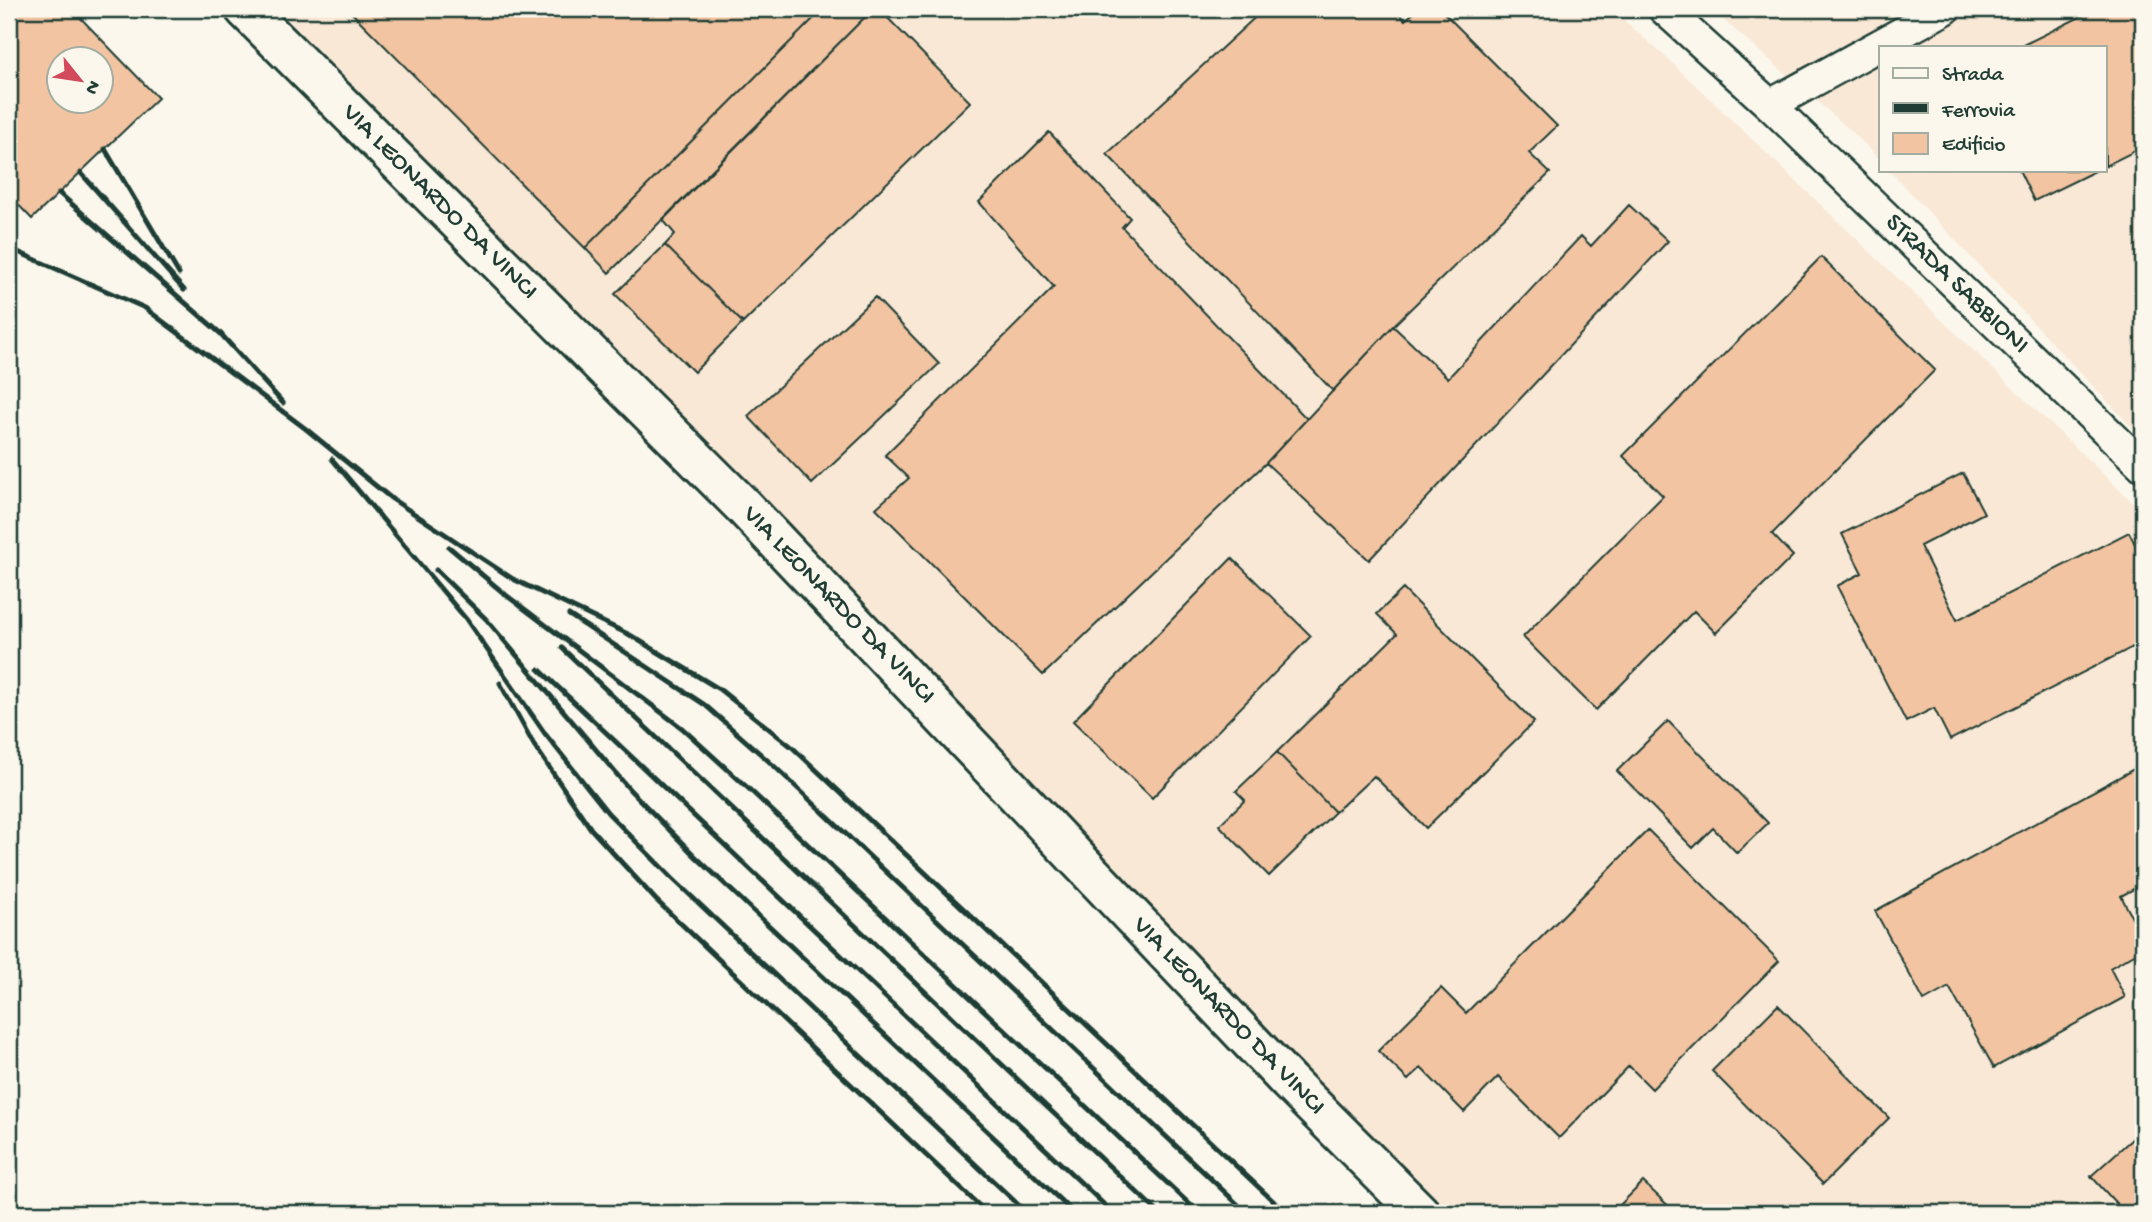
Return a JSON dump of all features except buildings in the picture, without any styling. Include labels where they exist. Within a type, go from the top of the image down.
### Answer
[{"type":"street","name":"VIA LEONARDO DA VINCI","points":[[245,9],[742,505],[1289,1082],[1420,1213]]},
{"type":"street","name":"STRADA SABBIONI","points":[[1664,9],[1770,105],[2143,466]]},
{"type":"street","points":[[1770,105],[1945,9]]},
{"type":"shaded area","points":[[246,9],[1611,9],[1671,62],[2143,512],[2143,1213],[1449,1213],[1007,776]]},
{"type":"shaded area","points":[[1711,9],[2143,9],[2143,439],[1891,172],[2106,172],[2106,46],[1879,46],[1879,159],[1856,135]]},
{"type":"railway","points":[[105,149],[179,274]]},
{"type":"railway","points":[[81,173],[184,290]]},
{"type":"railway","points":[[59,193],[220,333],[283,403]]},
{"type":"railway","points":[[9,248],[145,308],[306,429],[392,499],[513,579],[630,635],[719,689],[792,747],[1286,1213]]},
{"type":"railway","points":[[332,459],[466,619],[546,735],[608,813],[672,878],[1027,1213]]},
{"type":"railway","points":[[449,547],[506,595],[682,728],[1199,1213]]},
{"type":"railway","points":[[436,570],[486,619],[630,790],[694,855],[1074,1213]]},
{"type":"railway","points":[[569,615],[705,705],[773,765],[1247,1213]]},
{"type":"railway","points":[[562,648],[1159,1213]]},
{"type":"railway","points":[[539,669],[1113,1213]]},
{"type":"railway","points":[[500,683],[534,745],[591,829],[656,900],[987,1213]]}]
